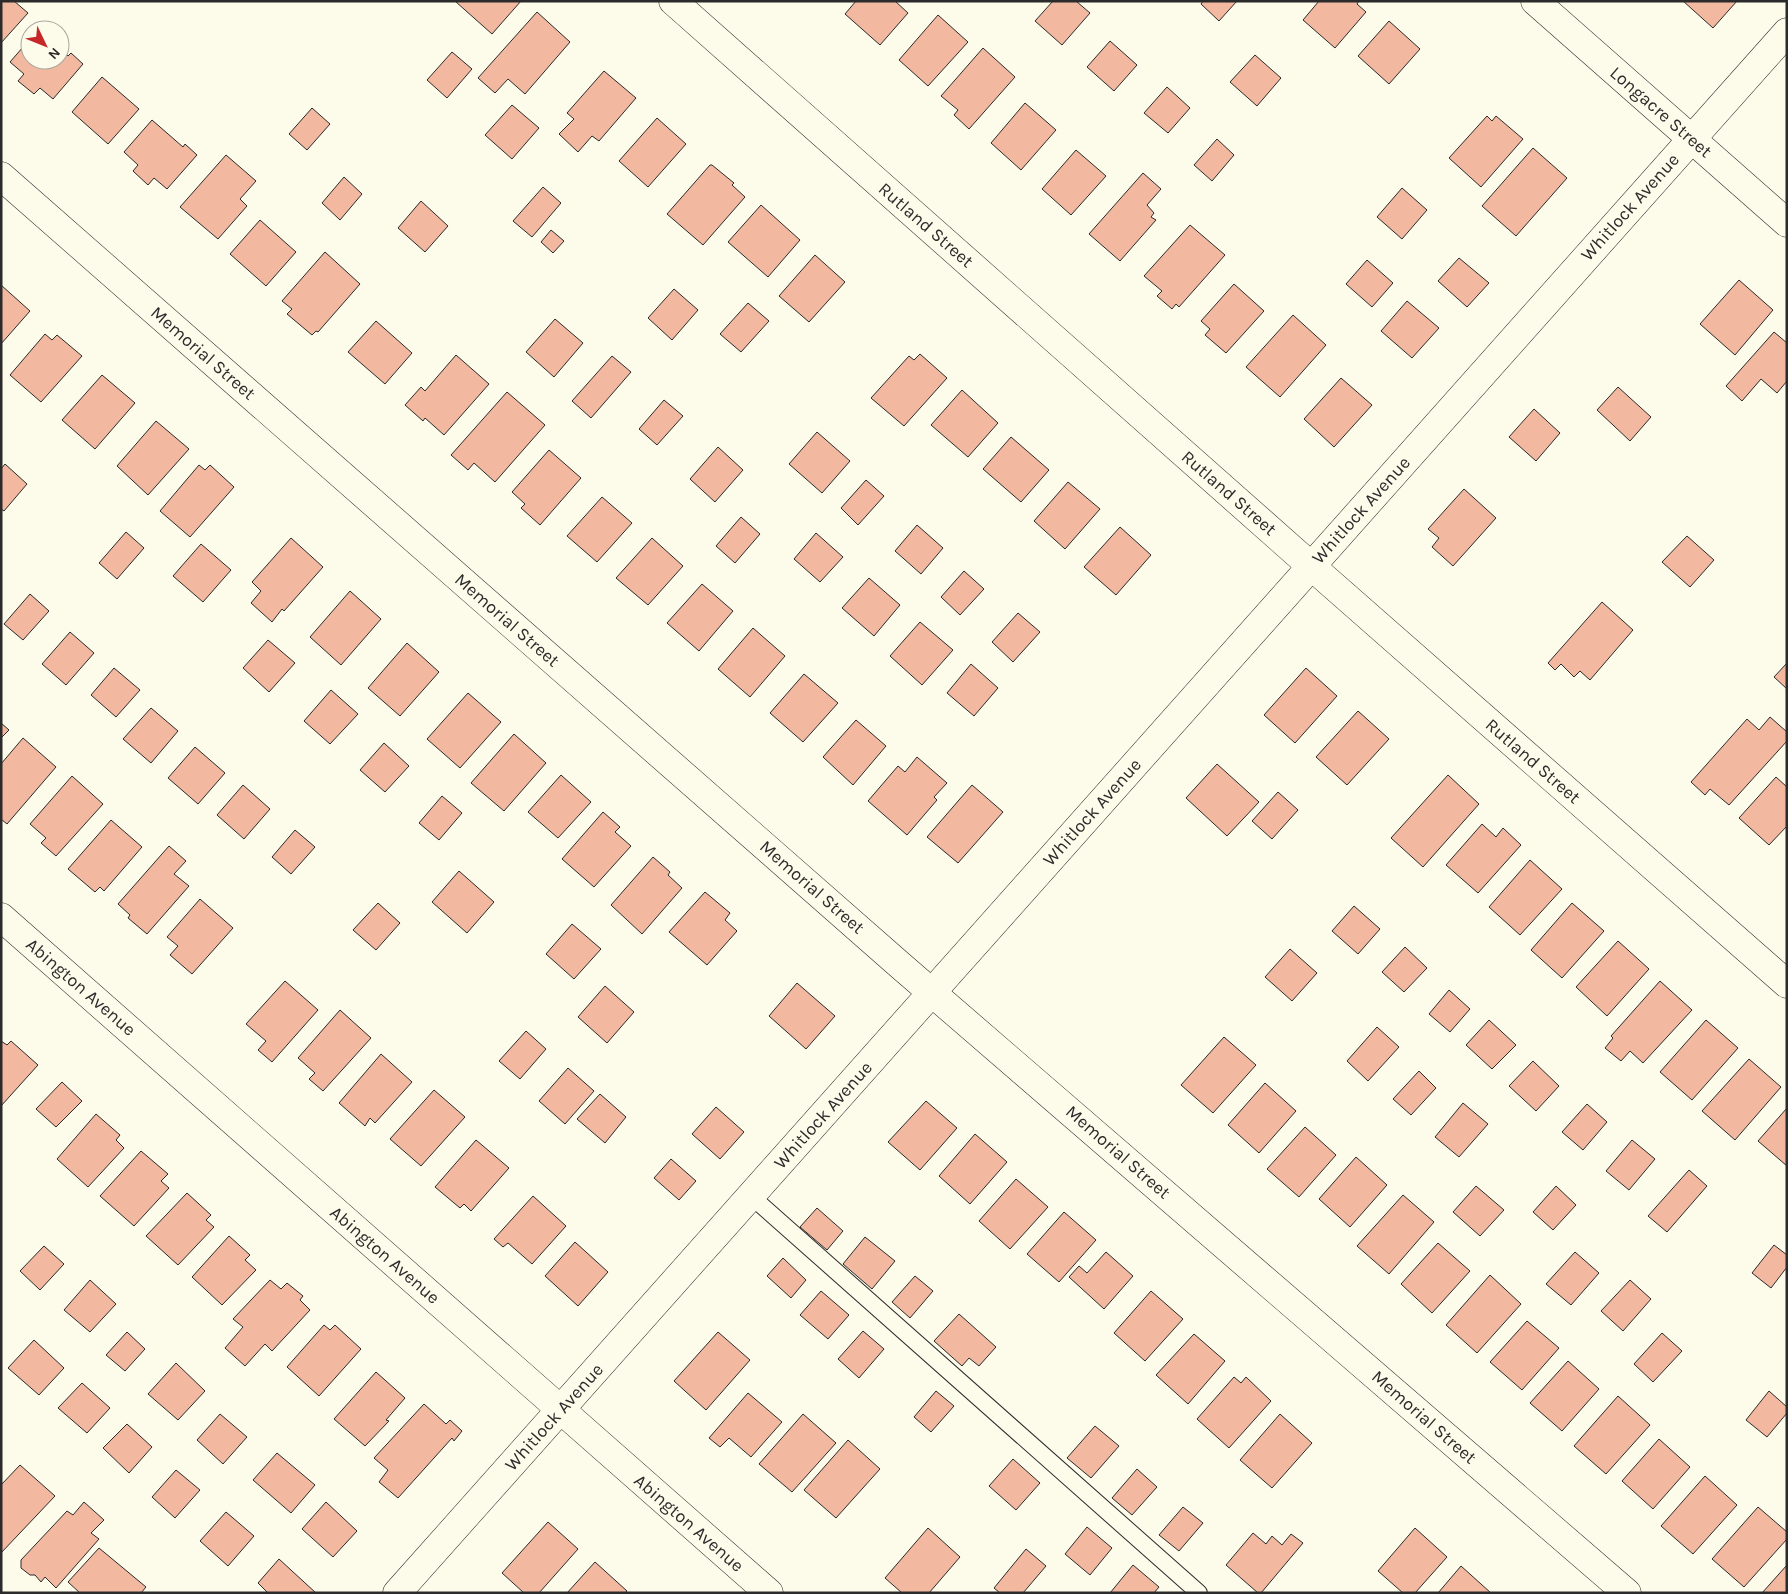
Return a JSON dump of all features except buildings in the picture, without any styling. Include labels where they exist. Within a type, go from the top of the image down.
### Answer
[{"type":"street","name":"Rutland Street","points":[[673,1],[1311,566],[1787,984]]},
{"type":"street","name":"Longacre Street","points":[[1535,1],[1787,223]]},
{"type":"street","name":"Whitlock Avenue","points":[[397,1593],[1787,32]]},
{"type":"street","name":"Memorial Street","points":[[1,176],[886,953],[1628,1593]]},
{"type":"street","name":"Abington Avenue","points":[[1,917],[769,1593]]},
{"type":"lane","points":[[751,1196],[1199,1593]]}]
